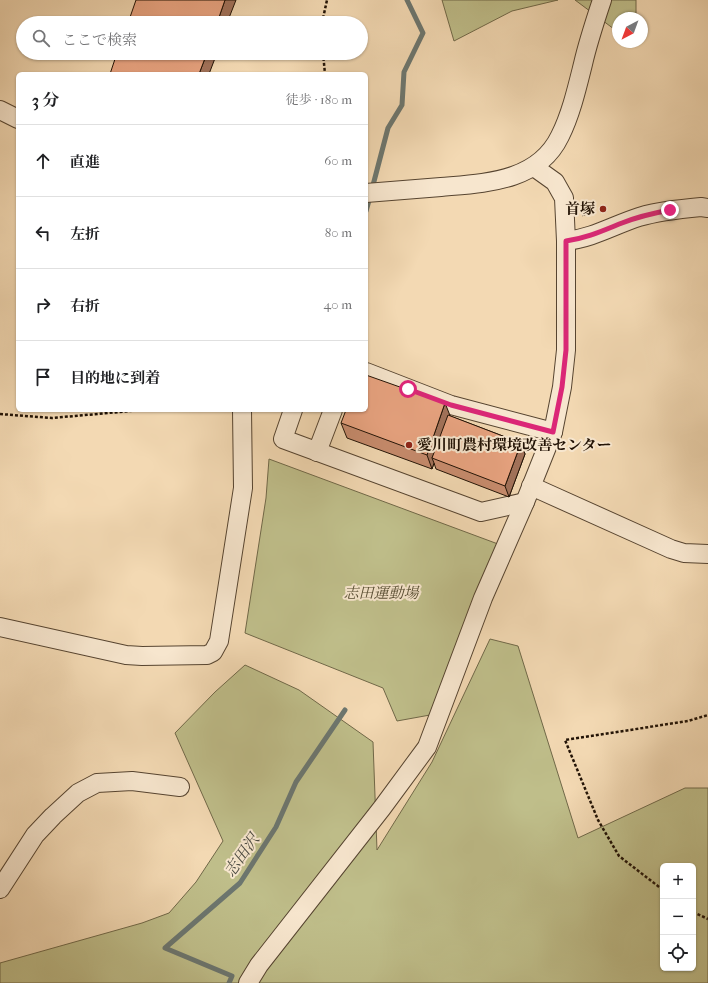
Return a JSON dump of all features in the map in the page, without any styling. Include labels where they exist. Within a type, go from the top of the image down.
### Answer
[{"type":"street","points":[[373,192],[486,183],[515,176],[534,167],[550,152],[560,137],[565,125],[602,0]]},
{"type":"street","points":[[0,110],[16,118]]},
{"type":"street","points":[[248,983],[259,965],[382,808],[427,747],[483,598],[553,432],[562,387],[566,350],[566,241],[564,198],[555,182],[534,167]]},
{"type":"street","points":[[566,241],[583,239],[622,222],[656,212],[701,207],[708,208]]},
{"type":"street","points":[[368,373],[451,405],[553,432]]},
{"type":"street","points":[[0,627],[126,655],[207,655],[213,652],[219,641],[243,488],[242,412]]},
{"type":"street","points":[[292,412],[283,439],[481,512],[528,494],[671,549],[684,552],[708,554]]},
{"type":"street","points":[[317,452],[332,412]]},
{"type":"street","points":[[0,888],[35,835],[78,793],[97,784],[132,780],[180,787]]},
{"type":"path","points":[[324,16],[327,0]]},
{"type":"path","points":[[324,60],[325,72]]},
{"type":"path","points":[[0,414],[52,418],[120,412]]},
{"type":"path","points":[[660,888],[619,856],[598,820],[565,740],[688,721],[708,715]]},
{"type":"path","points":[[696,913],[708,919]]},
{"type":"green space","points":[[442,0],[558,0],[512,11],[454,41]]},
{"type":"green space","points":[[575,0],[636,0],[636,12],[612,12],[612,28]]},
{"type":"green space","name":"志田運動場","points":[[269,459],[498,544],[430,715],[397,721],[383,688],[245,633],[266,498]]},
{"type":"green space","points":[[490,639],[518,646],[578,838],[685,788],[708,788],[708,983],[0,983],[0,963],[142,923],[169,913],[196,882],[223,841],[175,733],[215,692],[245,665],[299,690],[373,742],[377,850],[432,762]]},
{"type":"building","points":[[136,0],[225,0],[219,16],[130,16]]},
{"type":"building","points":[[115,60],[204,60],[200,72],[111,72]]},
{"type":"building","points":[[368,376],[445,403],[427,455],[341,423],[345,412],[368,412]]},
{"type":"building","points":[[448,415],[521,443],[505,486],[432,458]]},
{"type":"waterway","name":"志田沢","points":[[372,189],[388,128],[402,105],[404,72],[423,33],[407,0]]},
{"type":"waterway","name":"志田沢","points":[[368,204],[370,197]]},
{"type":"waterway","name":"志田沢","points":[[229,983],[232,976],[165,948],[240,883],[276,827],[296,782],[345,710]]},
{"type":"place","name":"首塚","points":[[603,209]]},
{"type":"place","name":"愛川町農村環境改善センター","points":[[409,445]]},
{"type":"route","points":[[408,389],[451,405],[553,432],[562,387],[566,350],[566,241],[583,239],[622,222],[656,212],[670,210]]}]
